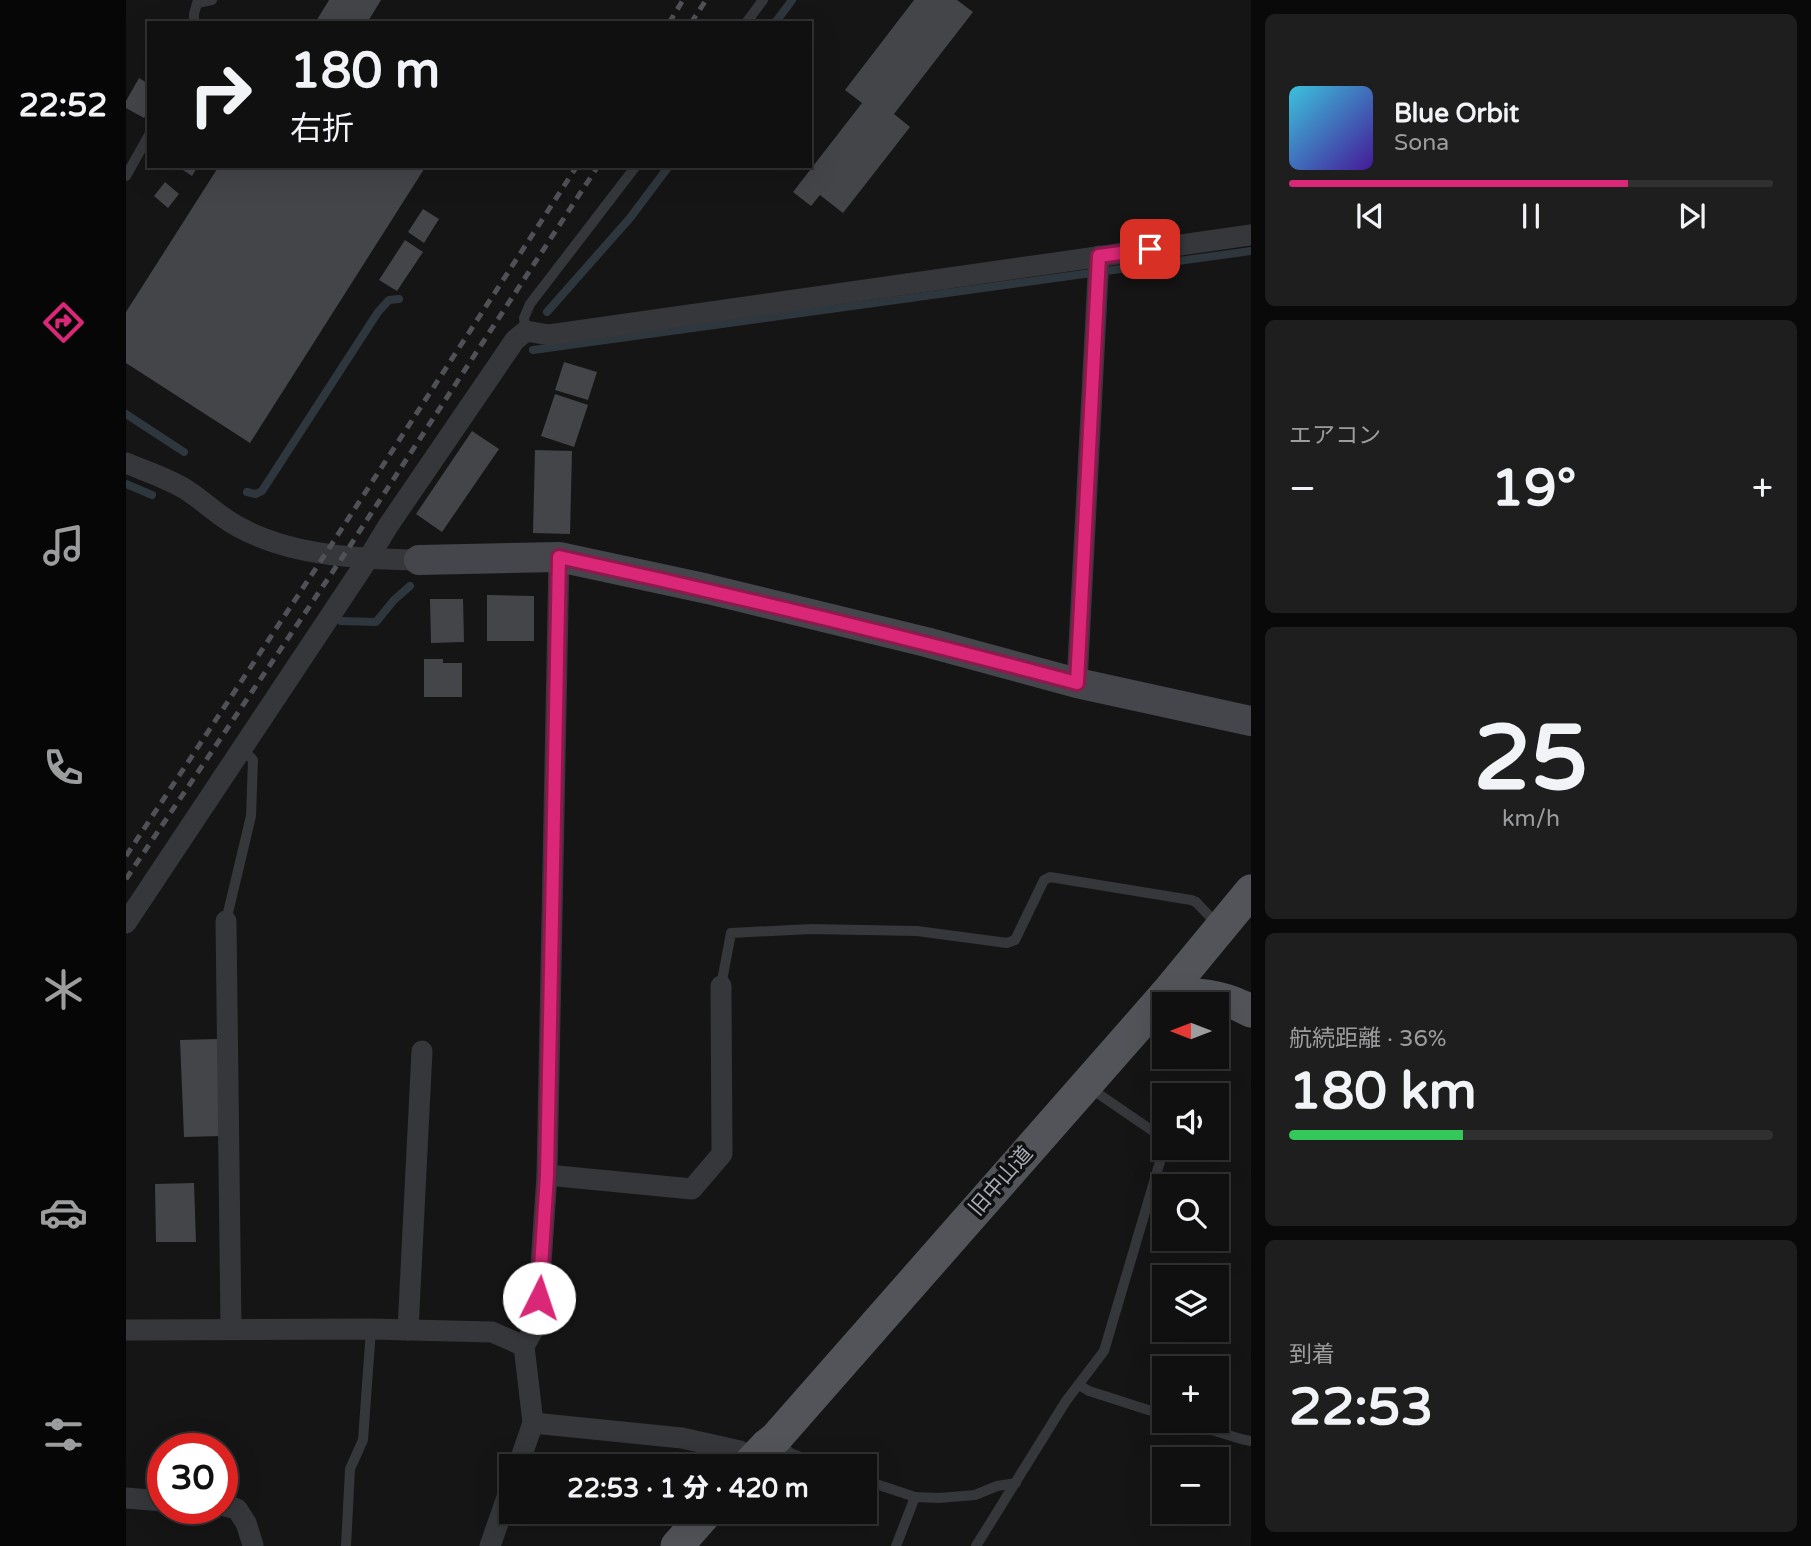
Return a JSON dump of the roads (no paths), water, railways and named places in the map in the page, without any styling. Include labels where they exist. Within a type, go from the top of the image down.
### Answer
[{"type":"main road","name":"旧中山道","points":[[1168,992],[1251,891]]},
{"type":"main road","points":[[1229,1000],[1251,1011]]},
{"type":"main road","name":"旧中山道","points":[[758,1454],[776,1438],[1152,1010]]},
{"type":"main road","points":[[677,1546],[696,1524]]},
{"type":"street","points":[[126,923],[369,559],[388,526],[507,351],[526,331],[549,335],[1251,235]]},
{"type":"street","points":[[1077,683],[1099,256]]},
{"type":"street","points":[[126,463],[183,487],[235,526],[267,541],[301,550],[369,559],[559,557],[734,595],[926,642],[1077,683],[1251,721]]},
{"type":"street","points":[[522,1454],[533,1423],[524,1346],[537,1323],[547,1175],[559,557]]},
{"type":"street","points":[[226,921],[231,1329]]},
{"type":"street","points":[[547,1175],[692,1189],[722,1154],[722,986]]},
{"type":"street","points":[[408,1330],[422,1051]]},
{"type":"street","points":[[126,1330],[371,1329],[492,1332],[524,1346]]},
{"type":"street","points":[[533,1423],[682,1438],[740,1451],[742,1454]]},
{"type":"street","points":[[126,1498],[147,1500]]},
{"type":"street","points":[[238,1511],[254,1545]]},
{"type":"street","points":[[490,1546],[499,1520]]},
{"type":"lane","points":[[194,21],[197,4],[212,0]]},
{"type":"lane","points":[[747,21],[763,0]]},
{"type":"lane","points":[[126,176],[147,139]]},
{"type":"lane","points":[[526,331],[524,318],[530,304],[634,168]]},
{"type":"lane","points":[[226,921],[251,816],[253,760],[242,748]]},
{"type":"lane","points":[[722,986],[731,933],[811,929],[917,931],[1007,943],[1015,940],[1044,880],[1050,877],[1191,900],[1221,928]]},
{"type":"lane","points":[[1084,1085],[1152,1130]]},
{"type":"lane","points":[[976,1546],[1066,1401],[1104,1351],[1160,1160]]},
{"type":"lane","points":[[346,1546],[350,1469],[363,1440],[371,1329]]},
{"type":"lane","points":[[1080,1385],[1090,1391],[1152,1411]]},
{"type":"lane","points":[[1222,1433],[1251,1441]]},
{"type":"lane","points":[[776,1438],[795,1454]]},
{"type":"lane","points":[[877,1484],[915,1497],[939,1498],[975,1495],[997,1486],[1016,1483]]},
{"type":"lane","points":[[896,1546],[915,1497]]},
{"type":"waterway","points":[[776,21],[792,0]]},
{"type":"waterway","points":[[547,312],[630,218],[668,168]]},
{"type":"waterway","points":[[533,350],[1251,251]]},
{"type":"waterway","points":[[247,492],[256,494],[262,491],[378,312],[389,300],[399,299]]},
{"type":"waterway","points":[[126,414],[184,452]]},
{"type":"waterway","points":[[126,484],[152,495]]},
{"type":"waterway","points":[[341,621],[376,622],[410,586]]},
{"type":"railway","points":[[670,21],[683,0]]},
{"type":"railway","points":[[692,21],[706,0]]},
{"type":"railway","points":[[126,856],[576,168]]},
{"type":"railway","points":[[126,879],[344,555],[597,168]]}]
